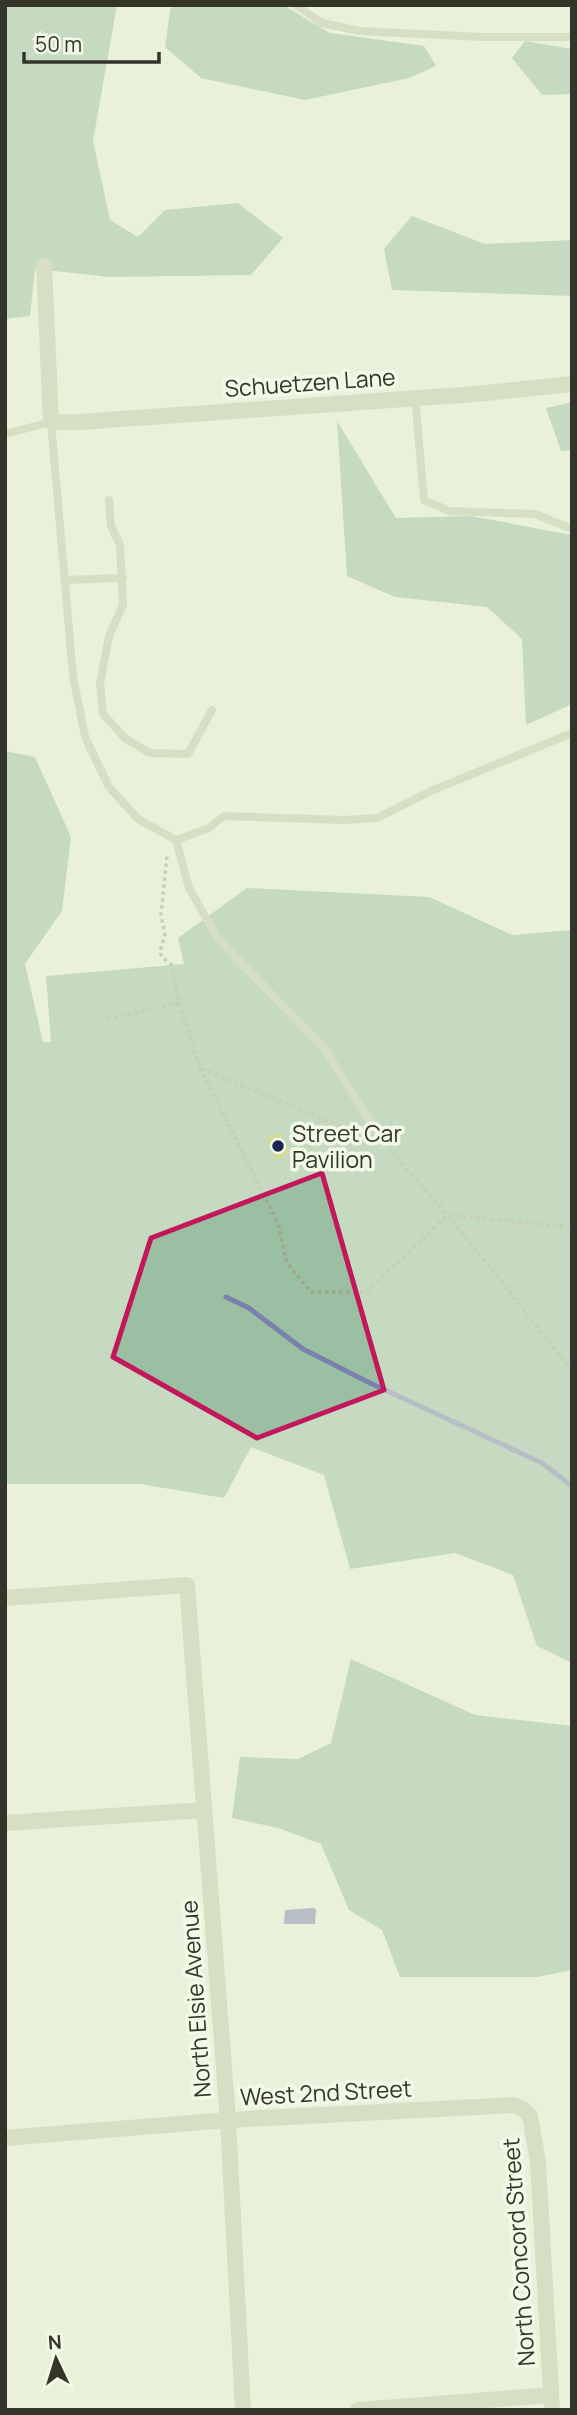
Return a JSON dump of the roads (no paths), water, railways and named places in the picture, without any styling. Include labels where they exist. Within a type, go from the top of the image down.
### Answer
[{"type":"street","points":[[44,265],[51,422]]},
{"type":"street","name":"Schuetzen Lane","points":[[51,422],[476,394],[572,384]]},
{"type":"street","name":"North Elsie Avenue","points":[[5,1598],[187,1585],[228,2120],[243,2410]]},
{"type":"street","points":[[5,1823],[204,1810]]},
{"type":"street","name":"West 2nd Street","points":[[5,2137],[228,2120],[513,2105],[523,2109]]},
{"type":"street","name":"North Concord Street","points":[[523,2109],[530,2116],[538,2162],[552,2402]]},
{"type":"street","points":[[358,2410],[552,2402]]},
{"type":"lane","points":[[296,5],[322,23],[360,31],[481,37],[572,37]]},
{"type":"lane","points":[[415,397],[424,500],[449,511],[535,514],[572,529]]},
{"type":"lane","points":[[5,434],[51,422],[73,676],[85,737],[109,788],[138,819],[172,838],[189,888],[218,939],[324,1048],[384,1144]]},
{"type":"lane","points":[[109,500],[111,526],[120,544],[123,578],[122,605],[109,635],[100,684],[103,713],[126,739],[150,753],[188,754],[212,710]]},
{"type":"lane","points":[[65,580],[123,578]]},
{"type":"lane","points":[[172,838],[209,828],[224,816],[343,820],[377,818],[431,791],[572,733]]},
{"type":"water","points":[[314,1908],[315,1924],[284,1924],[285,1910]]},
{"type":"waterway","points":[[226,1297],[249,1308],[303,1349],[542,1463],[572,1486]]},
{"type":"place","name":"Street Car Pavilion","points":[[278,1146]]}]
